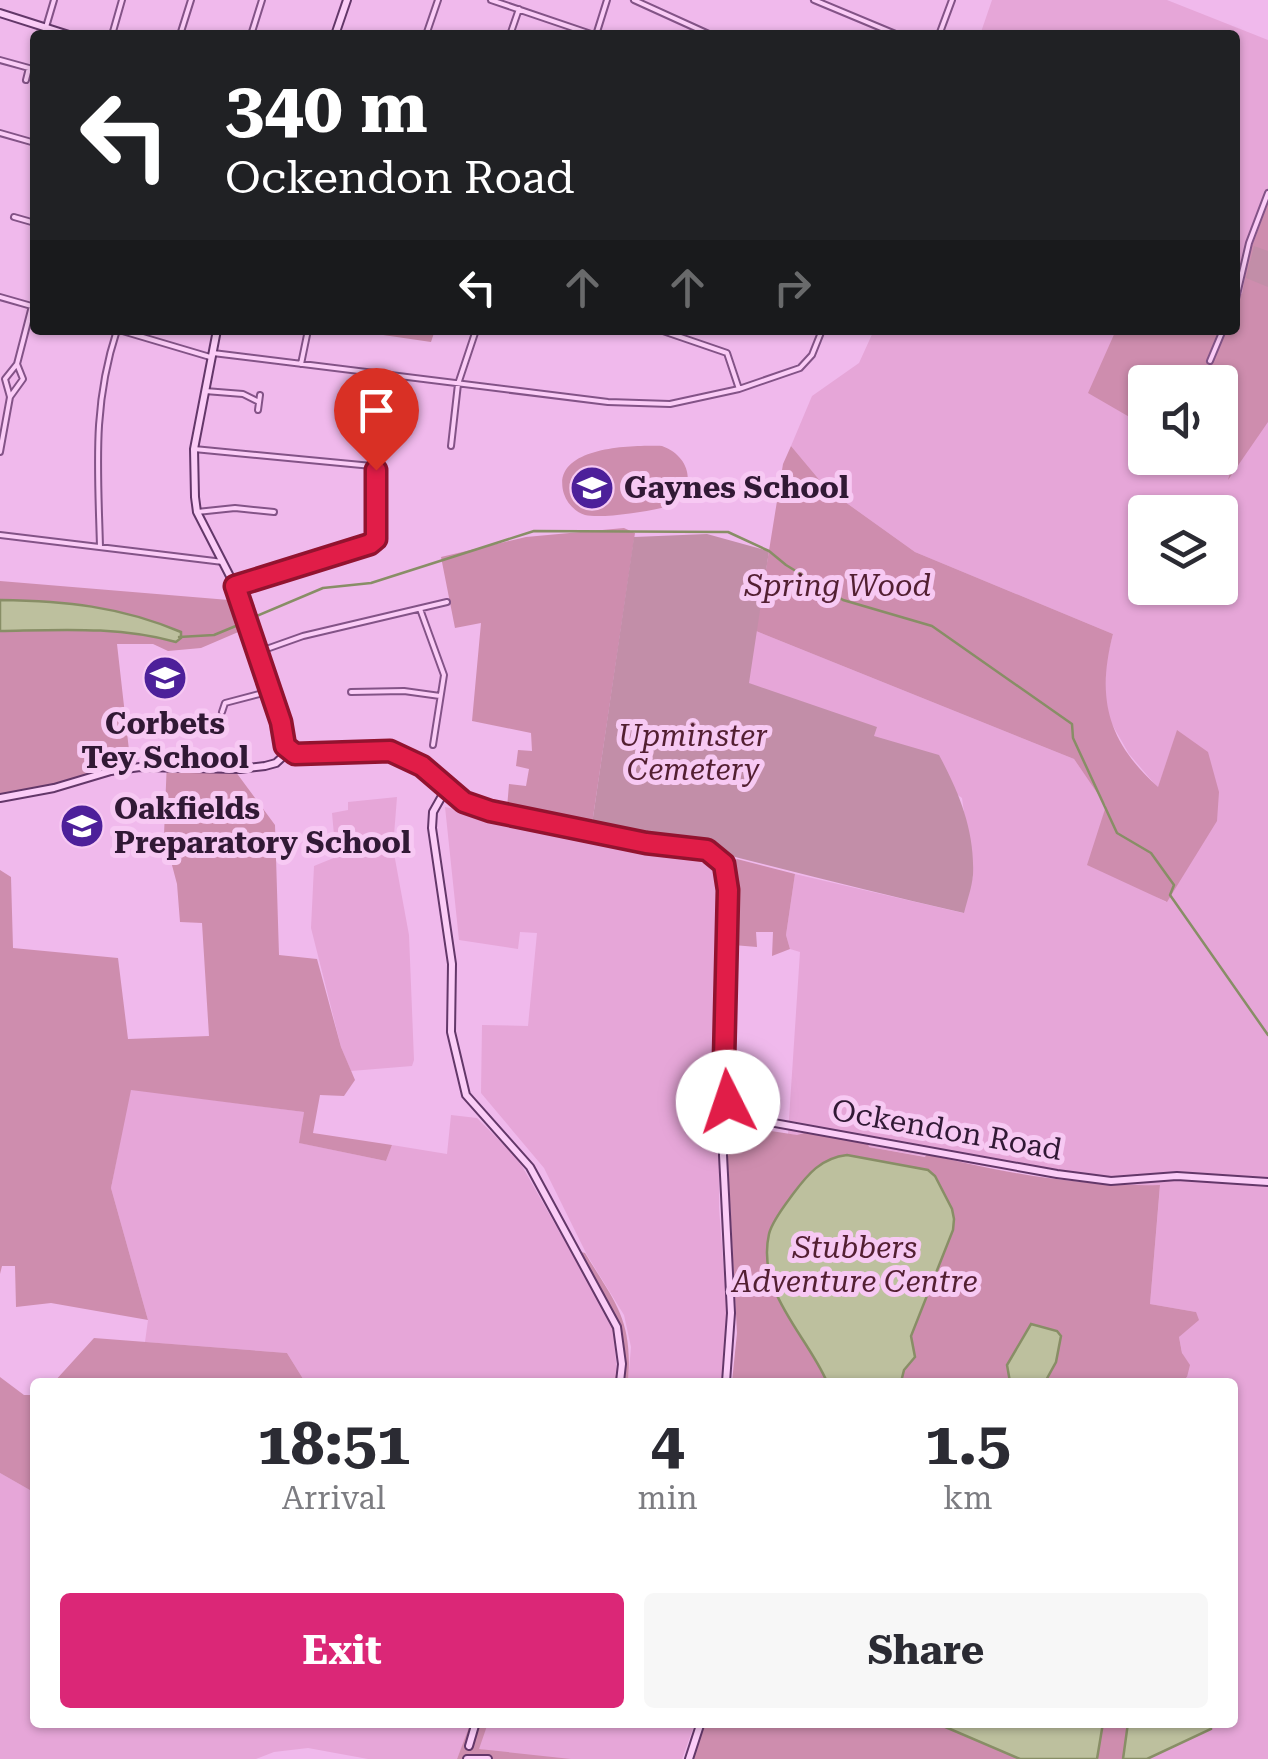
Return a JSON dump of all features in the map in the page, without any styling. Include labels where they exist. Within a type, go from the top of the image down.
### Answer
[{"type":"main road","points":[[338,30],[347,0]]},
{"type":"main road","points":[[0,12],[53,30]]},
{"type":"main road","points":[[216,335],[194,449],[198,512],[235,586],[289,750]]},
{"type":"main road","points":[[289,750],[303,754],[390,751],[422,766],[464,802],[490,811],[646,843],[707,850],[724,864],[728,890],[724,1129],[731,1313],[726,1378]]},
{"type":"main road","points":[[0,798],[140,767],[240,770],[265,766],[276,763],[289,750]]},
{"type":"main road","points":[[446,788],[433,812],[432,828],[452,964],[451,1032],[461,1086],[530,1167],[617,1326],[620,1378]]},
{"type":"main road","points":[[724,1129],[744,1118],[732,1110],[726,1094]]},
{"type":"main road","name":"Ockendon Road","points":[[744,1118],[874,1138],[1057,1174],[1111,1180],[1177,1176],[1268,1182]]},
{"type":"main road","points":[[469,1746],[474,1728]]},
{"type":"main road","points":[[690,1759],[699,1728]]},
{"type":"main road","points":[[467,1759],[488,1759]]},
{"type":"street","points":[[46,28],[54,0]]},
{"type":"street","points":[[113,30],[122,0]]},
{"type":"street","points":[[181,30],[190,0]]},
{"type":"street","points":[[253,30],[262,0]]},
{"type":"street","points":[[428,30],[438,0]]},
{"type":"street","points":[[491,0],[580,30]]},
{"type":"street","points":[[597,30],[607,0]]},
{"type":"street","points":[[634,0],[699,30]]},
{"type":"street","points":[[814,0],[886,30]]},
{"type":"street","points":[[941,30],[952,0]]},
{"type":"street","points":[[512,30],[519,9]]},
{"type":"street","points":[[683,30],[685,24]]},
{"type":"street","points":[[0,60],[29,68],[26,80]]},
{"type":"street","points":[[0,133],[30,141]]},
{"type":"street","points":[[1240,283],[1257,215],[1268,193]]},
{"type":"street","points":[[14,217],[30,222]]},
{"type":"street","points":[[1240,267],[1244,267]]},
{"type":"street","points":[[0,297],[30,305]]},
{"type":"street","points":[[0,452],[10,397],[5,380],[17,364],[30,320]]},
{"type":"street","points":[[100,548],[97,436],[104,372],[116,335]]},
{"type":"street","points":[[137,335],[212,355],[608,402],[670,404],[800,368],[812,355],[820,335]]},
{"type":"street","points":[[301,364],[307,335]]},
{"type":"street","points":[[451,446],[458,384],[474,335]]},
{"type":"street","points":[[675,335],[727,353],[739,388]]},
{"type":"street","points":[[1210,361],[1222,335]]},
{"type":"street","points":[[10,397],[24,380],[17,364]]},
{"type":"street","points":[[205,391],[259,399],[258,410]]},
{"type":"street","points":[[194,449],[372,466],[376,470],[376,539],[370,544],[235,586]]},
{"type":"street","points":[[198,512],[236,508],[274,512]]},
{"type":"street","points":[[0,535],[224,562]]},
{"type":"street","points":[[258,652],[304,636],[447,602]]},
{"type":"street","points":[[420,608],[444,675],[433,745]]},
{"type":"street","points":[[222,712],[225,703],[271,691]]},
{"type":"street","points":[[351,692],[440,696]]},
{"type":"shaded area","points":[[992,0],[1167,0],[1268,40],[1268,1759],[1147,1759],[1210,1728],[1238,1728],[1238,1378],[1186,1378],[1179,1337],[1196,1312],[1150,1304],[1160,1186],[1108,1186],[788,1134],[800,952],[790,949],[786,935],[795,874],[963,913],[973,876],[962,798],[873,736],[748,683],[756,631],[1074,759],[1106,806],[1153,895],[1166,902],[1177,731],[1158,788],[1129,754],[1105,712],[1106,661],[1113,634],[915,552],[827,489],[791,446],[812,396],[859,363],[872,335],[1240,335],[1240,30],[982,30]]},
{"type":"shaded area","points":[[0,600],[114,611],[181,632],[181,638],[176,642],[89,630],[0,631]]},
{"type":"shaded area","points":[[397,797],[393,848],[409,935],[414,1060],[412,1066],[351,1071],[341,1047],[311,928],[314,866],[336,857],[332,813],[348,810],[348,802]]},
{"type":"shaded area","points":[[445,807],[712,861],[720,878],[719,1208],[728,1324],[723,1378],[628,1378],[631,1347],[624,1315],[587,1255],[544,1168],[481,1093],[482,1025],[528,1026],[537,933],[520,932],[518,949],[459,940]]},
{"type":"shaded area","points":[[130,1089],[304,1112],[300,1143],[386,1161],[392,1145],[447,1154],[451,1115],[477,1118],[518,1159],[613,1326],[617,1374],[616,1378],[303,1378],[287,1353],[145,1342],[148,1320],[111,1188]]},
{"type":"shaded area","points":[[847,1155],[928,1170],[952,1209],[953,1230],[911,1336],[915,1357],[902,1378],[825,1378],[776,1294],[767,1255],[773,1224],[804,1180],[830,1160]]},
{"type":"shaded area","points":[[1031,1324],[1057,1331],[1061,1336],[1056,1362],[1047,1378],[1009,1378],[1007,1365]]},
{"type":"shaded area","points":[[0,1473],[30,1490],[30,1728],[470,1728],[457,1759],[368,1759],[308,1748],[274,1752],[256,1759],[0,1759]]},
{"type":"shaded area","points":[[485,1728],[693,1728],[682,1759],[543,1759],[478,1749]]},
{"type":"shaded area","points":[[948,1728],[1102,1728],[1097,1759],[1020,1759]]},
{"type":"shaded area","points":[[1127,1728],[1211,1728],[1147,1759],[1123,1759]]},
{"type":"green space","points":[[1268,203],[1268,422],[1238,466],[1238,365],[1128,365],[1128,416],[1088,393],[1114,335],[1240,335],[1249,254]]},
{"type":"green space","points":[[1254,246],[1268,251],[1268,287],[1246,278]]},
{"type":"green space","points":[[383,335],[433,335],[431,342]]},
{"type":"green space","points":[[662,446],[679,457],[687,472],[685,490],[672,505],[593,516],[578,512],[567,501],[563,478],[569,466],[581,457],[614,448]]},
{"type":"green space","name":"Spring Wood","points":[[791,446],[827,489],[915,552],[1113,634],[1107,699],[1110,718],[1127,753],[1158,787],[1177,730],[1208,752],[1219,792],[1217,821],[1167,902],[1087,865],[1106,806],[1074,759],[756,631],[783,464]]},
{"type":"green space","points":[[624,528],[635,533],[592,824],[507,808],[509,784],[526,786],[529,769],[516,766],[518,750],[532,751],[531,733],[472,721],[481,623],[455,628],[441,557],[526,537]]},
{"type":"green space","name":"Upminster Cemetery","points":[[707,534],[769,551],[749,683],[877,727],[874,736],[939,755],[959,798],[971,843],[973,875],[964,913],[592,824],[634,537]]},
{"type":"green space","points":[[0,581],[241,601],[250,627],[201,648],[168,651],[153,644],[117,644],[130,759],[137,760],[136,767],[0,798]]},
{"type":"green space","points":[[167,760],[227,760],[275,825],[279,955],[317,959],[341,1047],[355,1080],[344,1096],[320,1095],[313,1133],[392,1145],[386,1161],[299,1143],[304,1112],[131,1090],[111,1188],[148,1320],[51,1303],[16,1307],[15,1266],[2,1266],[0,1274],[0,870],[11,877],[13,948],[118,958],[128,1039],[209,1036],[202,923],[180,922],[177,884],[164,835]]},
{"type":"green space","points":[[737,859],[795,874],[786,935],[790,949],[772,956],[773,932],[756,932],[757,947],[733,945],[729,864]]},
{"type":"green space","name":"Stubbers Adventure Centre","points":[[746,1123],[766,1126],[771,1131],[797,1135],[808,1132],[869,1147],[1043,1177],[1101,1184],[1160,1185],[1150,1304],[1196,1312],[1199,1320],[1179,1337],[1182,1353],[1190,1365],[1187,1377],[732,1378],[737,1333],[728,1132]]},
{"type":"green space","points":[[570,1249],[585,1253],[620,1313],[628,1343],[628,1378],[615,1378],[617,1347],[598,1296]]},
{"type":"green space","points":[[94,1338],[287,1353],[303,1378],[58,1378]]},
{"type":"green space","points":[[0,1377],[24,1395],[30,1395],[30,1490],[0,1473]]},
{"type":"green space","points":[[469,1728],[486,1728],[479,1749],[571,1759],[457,1759]]},
{"type":"green space","points":[[702,1728],[1127,1728],[1123,1759],[691,1759]]},
{"type":"waterway","points":[[252,618],[323,588],[371,583],[534,531],[728,532],[769,551],[843,600],[932,626],[1072,724],[1073,738],[1117,833],[1151,853],[1174,885],[1170,895],[1268,1035]]},
{"type":"waterway","points":[[179,637],[214,635],[243,623]]},
{"type":"place","name":"Gaynes School","points":[[592,488]]},
{"type":"place","name":"Corbets Tey School","points":[[165,678]]},
{"type":"place","name":"Oakfields Preparatory School","points":[[82,826]]},
{"type":"route","points":[[376,470],[376,539],[370,544],[235,586],[281,722],[285,746],[295,754],[390,751],[422,766],[464,802],[490,811],[714,853],[724,864],[728,890],[724,1060],[728,1102]]}]
